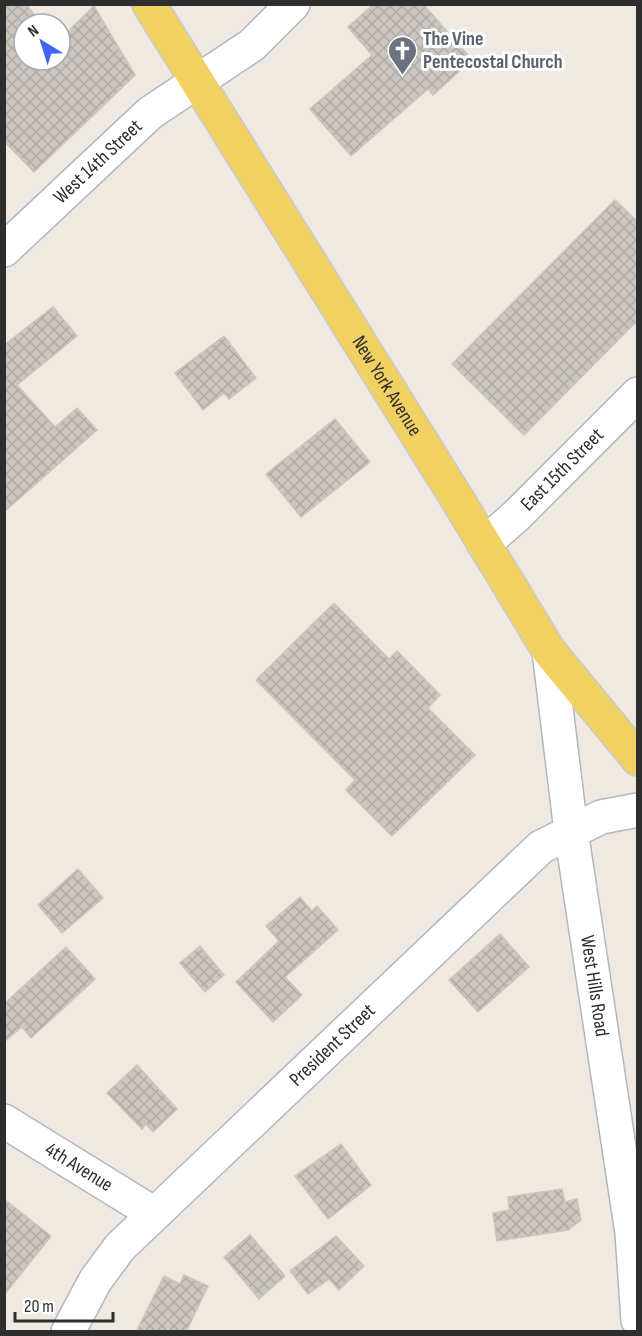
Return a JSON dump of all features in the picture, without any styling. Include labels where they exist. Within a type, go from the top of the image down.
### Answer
[{"type":"main road","name":"New York Avenue","points":[[149,4],[549,651],[638,759]]},
{"type":"street","name":"West 14th Street","points":[[4,250],[150,113],[252,45],[293,4]]},
{"type":"street","name":"East 15th Street","points":[[484,544],[516,516],[638,394]]},
{"type":"street","name":"West Hills Road","points":[[549,651],[571,831],[632,1233],[638,1320]]},
{"type":"street","name":"President Street","points":[[68,1332],[95,1281],[120,1246],[301,1077],[541,847],[601,817],[638,810]]},
{"type":"street","name":"4th Avenue","points":[[4,1121],[153,1213]]},
{"type":"building","points":[[4,4],[26,4],[32,12],[12,12],[12,72],[72,72],[72,27],[94,6],[135,75],[34,172],[4,141]]},
{"type":"building","name":"The Vine Pentecostal Church","points":[[374,4],[423,4],[472,60],[433,95],[428,89],[351,156],[310,109],[372,55],[348,27]]},
{"type":"building","points":[[615,200],[638,222],[638,320],[524,435],[452,364]]},
{"type":"building","points":[[53,307],[77,336],[17,385],[55,427],[77,408],[97,430],[4,512],[4,345]]},
{"type":"building","points":[[224,336],[256,378],[229,399],[224,393],[203,410],[175,373]]},
{"type":"building","points":[[335,419],[370,462],[301,517],[266,474]]},
{"type":"building","points":[[334,603],[389,659],[397,651],[440,695],[428,708],[475,755],[392,836],[346,790],[355,780],[256,680]]},
{"type":"building","points":[[78,869],[103,898],[62,933],[38,905]]},
{"type":"building","points":[[300,897],[312,911],[317,906],[338,930],[285,977],[302,995],[273,1022],[236,982],[279,941],[266,926]]},
{"type":"building","points":[[500,934],[529,967],[478,1012],[449,980]]},
{"type":"building","points":[[200,946],[224,975],[205,992],[180,963]]},
{"type":"building","points":[[66,947],[95,979],[31,1038],[22,1027],[4,1042],[4,1004]]},
{"type":"building","points":[[137,1065],[177,1109],[153,1132],[146,1124],[142,1129],[107,1093]]},
{"type":"building","points":[[341,1144],[371,1185],[328,1219],[295,1176]]},
{"type":"building","points":[[562,1189],[565,1202],[577,1199],[581,1220],[568,1230],[497,1241],[493,1213],[509,1210],[508,1197]]},
{"type":"building","points":[[4,1199],[51,1236],[4,1295]]},
{"type":"building","points":[[250,1235],[285,1276],[259,1299],[224,1257]]},
{"type":"building","points":[[336,1236],[364,1266],[339,1290],[329,1279],[308,1294],[290,1271]]},
{"type":"building","points":[[184,1275],[208,1286],[186,1332],[136,1332],[164,1276],[180,1284]]},
{"type":"place","name":"The Vine Pentecostal Church","points":[[402,76]]}]
